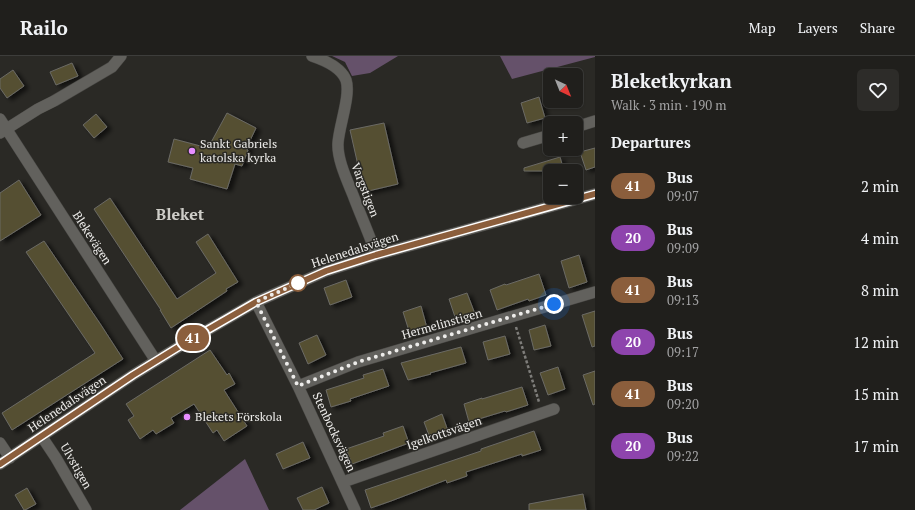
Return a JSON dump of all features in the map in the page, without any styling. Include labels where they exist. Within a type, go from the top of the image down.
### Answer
[{"type":"street","points":[[3,131],[38,109],[112,67],[121,56]]},
{"type":"street","name":"Vargstigen","points":[[312,56],[322,59],[341,71],[346,79],[348,86],[347,96],[338,143],[341,165],[376,255]]},
{"type":"street","name":"Blekevägen","points":[[0,119],[3,131],[156,361]]},
{"type":"street","points":[[583,125],[595,121]]},
{"type":"street","points":[[523,143],[543,137]]},
{"type":"street","name":"Helenedalsvägen","points":[[0,464],[133,375],[256,302],[326,271],[376,255],[595,194]]},
{"type":"street","name":"Hermelinstigen","points":[[298,386],[358,362],[595,292]]},
{"type":"street","name":"Stenbocksvägen","points":[[256,302],[298,386],[356,510]]},
{"type":"street","name":"Igelkottsvägen","points":[[343,482],[554,409]]},
{"type":"street","name":"Ulvstigen","points":[[42,437],[86,510]]},
{"type":"street","points":[[0,443],[10,458]]},
{"type":"path","points":[[514,316],[542,413]]},
{"type":"shaded area","points":[[332,56],[398,56],[370,73],[352,76],[345,62]]},
{"type":"shaded area","points":[[500,56],[595,56],[554,68],[543,68],[543,71],[512,79]]},
{"type":"shaded area","points":[[245,459],[269,510],[180,510]]},
{"type":"building","points":[[72,63],[78,76],[56,85],[50,72]]},
{"type":"building","points":[[13,70],[24,86],[7,98],[0,88],[0,79]]},
{"type":"building","points":[[539,97],[544,116],[543,116],[543,119],[527,123],[521,103]]},
{"type":"building","name":"Sankt Gabriels katolska kyrka","points":[[227,113],[256,128],[246,149],[248,150],[242,166],[235,164],[227,189],[190,179],[193,168],[168,162],[174,139],[208,148]]},
{"type":"building","points":[[96,114],[107,127],[94,138],[83,125]]},
{"type":"building","points":[[384,123],[398,184],[364,192],[350,130]]},
{"type":"building","points":[[595,148],[595,167],[586,170],[581,156],[583,156],[583,151]]},
{"type":"building","points":[[560,157],[562,164],[543,164],[543,171],[524,171],[524,168]]},
{"type":"building","points":[[19,180],[41,215],[0,241],[0,193]]},
{"type":"building","points":[[110,198],[177,299],[216,273],[196,242],[208,234],[238,282],[171,328],[161,310],[94,209]]},
{"type":"building","points":[[44,241],[123,359],[12,430],[2,413],[95,353],[26,252]]},
{"type":"building","points":[[579,255],[587,282],[569,288],[561,261]]},
{"type":"building","points":[[539,274],[546,295],[529,301],[528,299],[497,310],[490,290]]},
{"type":"building","points":[[346,280],[352,297],[330,305],[324,288]]},
{"type":"building","points":[[467,293],[475,314],[456,320],[449,299]]},
{"type":"building","points":[[421,306],[427,328],[410,334],[403,312]]},
{"type":"building","points":[[595,311],[595,346],[592,347],[582,315]]},
{"type":"building","points":[[545,325],[551,346],[534,350],[529,330]]},
{"type":"building","points":[[317,335],[326,355],[308,364],[299,343]]},
{"type":"building","points":[[505,336],[510,354],[488,360],[483,342]]},
{"type":"building","points":[[461,347],[466,363],[408,380],[401,363]]},
{"type":"building","points":[[210,350],[227,375],[229,373],[235,384],[224,390],[247,426],[224,441],[217,430],[213,433],[194,404],[171,418],[174,423],[156,434],[153,430],[140,439],[128,420],[134,416],[126,404]]},
{"type":"building","points":[[558,367],[565,389],[548,395],[540,373]]},
{"type":"building","points":[[383,369],[389,386],[331,407],[326,390],[364,378],[363,375]]},
{"type":"building","points":[[595,371],[595,404],[593,405],[583,375]]},
{"type":"building","points":[[522,387],[528,405],[469,422],[464,404]]},
{"type":"building","points":[[442,414],[448,431],[430,438],[424,422]]},
{"type":"building","points":[[403,426],[409,443],[352,464],[346,449],[384,436],[383,433]]},
{"type":"building","points":[[534,431],[541,450],[522,456],[522,454],[466,472],[467,476],[447,483],[446,480],[371,508],[365,490],[481,451],[481,449]]},
{"type":"building","points":[[303,442],[310,458],[283,469],[276,454]]},
{"type":"building","points":[[322,487],[329,503],[314,510],[303,510],[297,498]]},
{"type":"building","points":[[27,488],[36,504],[24,510],[15,495]]},
{"type":"building","points":[[583,494],[586,510],[529,510],[529,504]]},
{"type":"bus line","name":"41","points":[[0,464],[133,375],[256,302],[326,271],[376,255],[595,194]]},
{"type":"place","name":"Sankt Gabriels katolska kyrka","points":[[192,151]]},
{"type":"place","name":"Blekets Förskola","points":[[187,417]]},
{"type":"district","name":"Bleket","points":[[180,214]]},
{"type":"route","points":[[298,283],[256,302],[298,386],[358,362],[554,304]]}]
